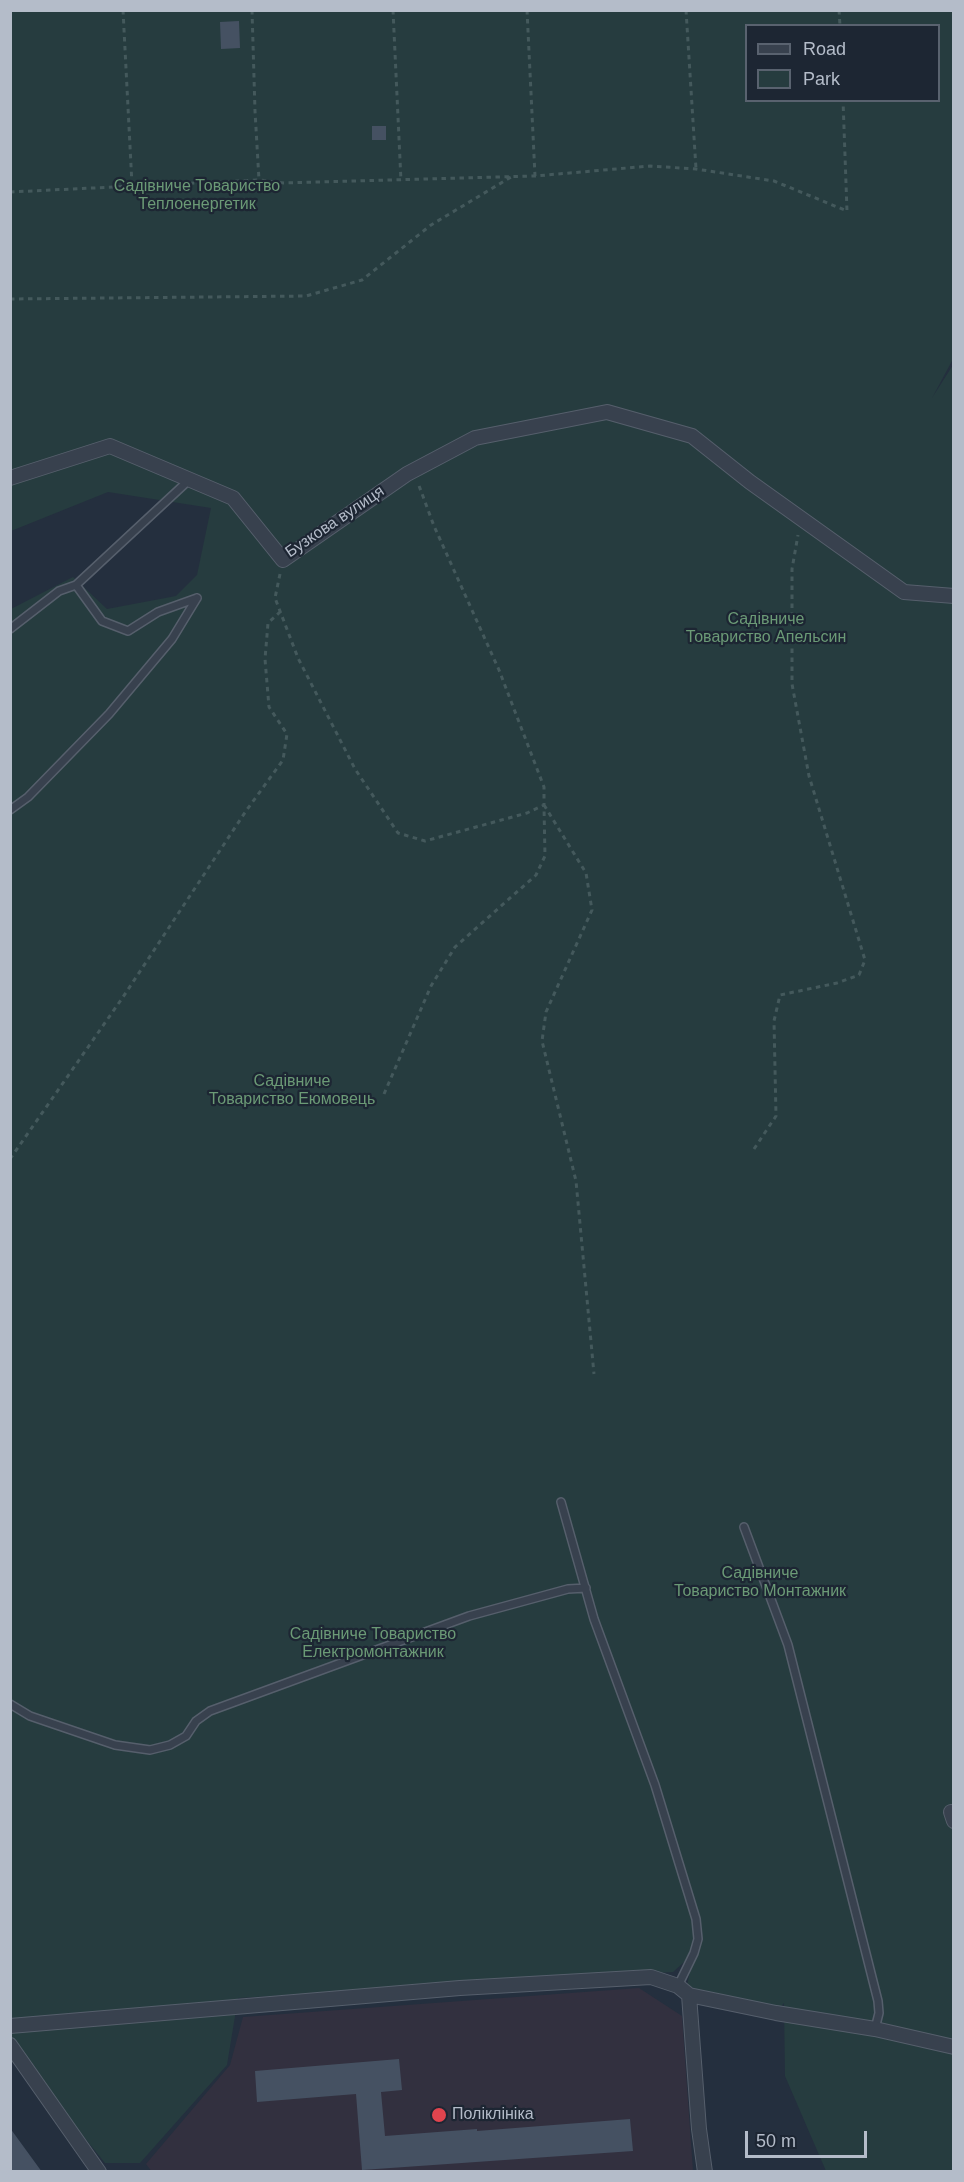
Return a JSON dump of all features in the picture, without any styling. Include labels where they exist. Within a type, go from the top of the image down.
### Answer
[{"type":"street","name":"Бузкова вулиця","points":[[10,478],[110,446],[233,498],[283,560],[407,474],[475,438],[607,412],[692,436],[750,482],[904,592],[954,596]]},
{"type":"street","points":[[10,2026],[472,1987],[651,1977],[678,1986],[689,1995],[776,2013],[875,2029],[954,2047]]},
{"type":"street","points":[[689,1995],[699,2129],[705,2172]]},
{"type":"street","points":[[10,2045],[99,2172]]},
{"type":"lane","points":[[10,629],[59,591],[76,585],[189,480]]},
{"type":"lane","points":[[10,810],[28,797],[109,714],[172,639],[197,598],[158,612],[128,631],[102,621],[76,585]]},
{"type":"lane","points":[[561,1502],[594,1618],[655,1785],[696,1919],[698,1939],[694,1953],[678,1986]]},
{"type":"lane","points":[[744,1527],[788,1646],[878,2001],[879,2013],[875,2029]]},
{"type":"lane","points":[[10,1704],[30,1716],[115,1745],[150,1750],[170,1745],[186,1736],[196,1721],[210,1711],[469,1616],[568,1588],[586,1588]]},
{"type":"path","points":[[123,10],[132,186]]},
{"type":"path","points":[[252,10],[260,180]]},
{"type":"path","points":[[393,10],[401,181]]},
{"type":"path","points":[[527,10],[535,176]]},
{"type":"path","points":[[686,10],[696,169]]},
{"type":"path","points":[[10,192],[260,180],[284,183],[512,177],[650,166],[696,169],[774,181],[847,211],[843,102]]},
{"type":"path","points":[[10,299],[306,296],[362,280],[431,225],[512,177]]},
{"type":"path","points":[[384,1094],[431,986],[455,946],[536,875],[545,856],[544,788],[499,670],[434,526],[413,472]]},
{"type":"path","points":[[754,1149],[776,1116],[774,1021],[780,995],[837,983],[859,975],[866,960],[809,776],[792,684],[792,569],[801,519]]},
{"type":"path","points":[[283,560],[275,598],[298,658],[355,769],[398,833],[425,841],[527,813],[544,805]]},
{"type":"path","points":[[10,1159],[283,760],[287,734],[269,707],[265,659],[268,623],[280,612]]},
{"type":"path","points":[[544,805],[586,873],[591,910],[546,1012],[542,1041],[576,1181],[594,1374]]},
{"type":"shaded area","name":"Поліклініка","points":[[639,1988],[682,2016],[693,2171],[152,2172],[146,2164],[230,2065],[243,2017]]},
{"type":"green space","points":[[11,11],[953,11],[953,359],[932,398],[953,365],[953,2171],[826,2171],[785,2076],[784,2003],[776,2013],[687,1986],[693,1954],[673,1972],[238,1998],[227,2065],[140,2163],[105,2163],[27,2067],[11,2054],[11,609],[73,577],[107,609],[176,596],[197,575],[211,508],[108,492],[11,531]]},
{"type":"building","points":[[239,21],[240,48],[221,49],[220,22]]},
{"type":"building","points":[[372,126],[386,126],[386,140],[372,140]]},
{"type":"building","points":[[399,2059],[402,2090],[381,2092],[385,2136],[630,2119],[633,2151],[362,2170],[356,2094],[257,2102],[255,2071]]},
{"type":"building","points":[[10,2128],[42,2172],[10,2172]]},
{"type":"place","name":"Поліклініка","points":[[439,2115]]},
{"type":"park label","name":"Садівниче Товариство Теплоенергетик","points":[[197,196]]},
{"type":"park label","name":"Садівниче Товариство Апельсин","points":[[766,629]]},
{"type":"park label","name":"Садівниче Товариство Еюмовець","points":[[292,1091]]},
{"type":"park label","name":"Садівниче Товариство Монтажник","points":[[760,1583]]},
{"type":"park label","name":"Садівниче Товариство Електромонтажник","points":[[373,1644]]}]
